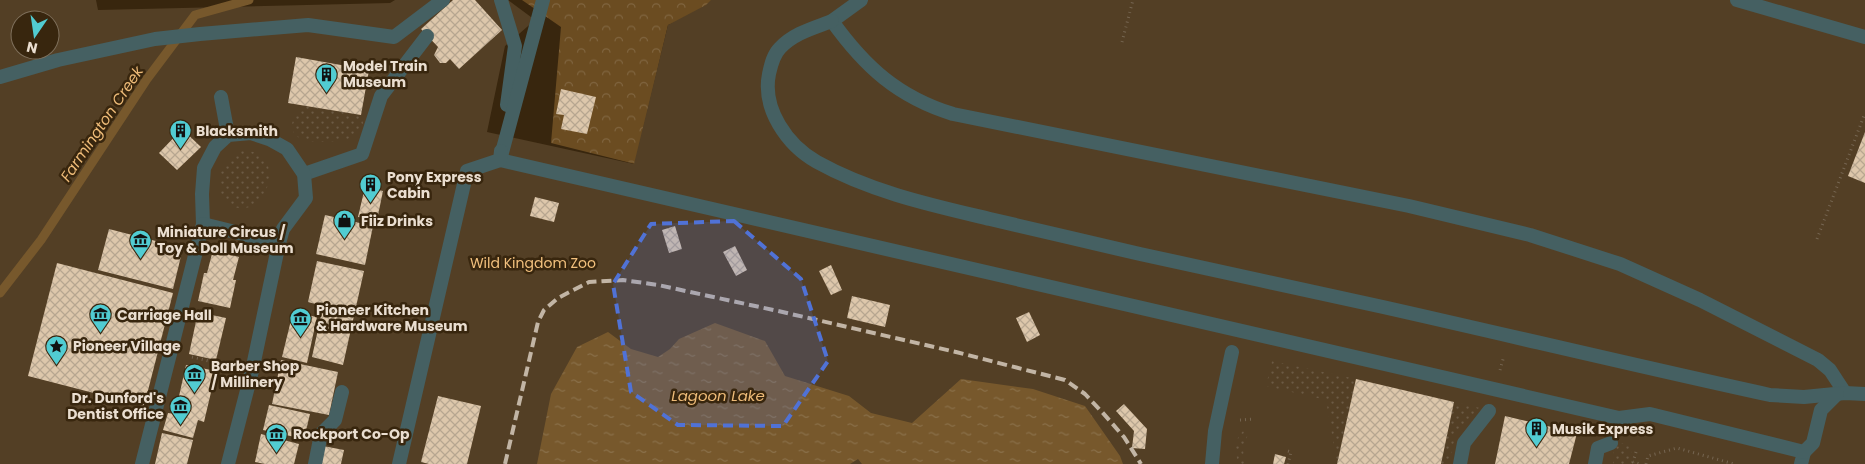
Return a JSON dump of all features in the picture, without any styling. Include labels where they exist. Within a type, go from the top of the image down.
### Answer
[{"type":"street","points":[[0,77],[58,60],[155,39],[200,34],[308,24],[394,37],[443,0]]},
{"type":"street","points":[[500,160],[515,46],[502,0]]},
{"type":"street","points":[[500,160],[543,0]]},
{"type":"street","points":[[861,0],[832,21],[790,39],[778,50],[771,64],[767,96],[772,112],[779,124],[800,150],[814,160],[860,182],[904,198],[946,209],[1770,395],[1804,397],[1865,394]]},
{"type":"street","points":[[1737,0],[1865,37]]},
{"type":"street","points":[[832,21],[849,44],[878,75],[900,90],[937,109],[1409,206],[1530,234],[1620,264],[1700,300],[1818,360],[1830,370],[1841,394]]},
{"type":"street","points":[[304,174],[362,154],[381,96],[427,36]]},
{"type":"street","points":[[221,97],[228,136]]},
{"type":"street","points":[[142,464],[203,224],[202,194],[204,168],[215,147],[228,136],[251,133],[270,139],[288,149],[304,174],[306,198],[283,229],[252,371],[228,464]]},
{"type":"street","points":[[399,464],[467,171],[500,160],[1619,418],[1650,414],[1802,458],[1814,444],[1821,410],[1841,394]]},
{"type":"street","points":[[203,224],[279,243]]},
{"type":"street","points":[[1212,464],[1215,432],[1232,352]]},
{"type":"street","points":[[315,464],[322,434],[335,420],[342,392]]},
{"type":"street","points":[[1460,464],[1464,443],[1489,411]]},
{"type":"street","points":[[1595,464],[1598,448],[1611,443]]},
{"type":"path","points":[[1122,42],[1133,0]]},
{"type":"path","points":[[1818,239],[1865,113]]},
{"type":"path","points":[[170,352],[252,371]]},
{"type":"path","points":[[1646,464],[1648,456],[1677,448],[1734,464]]},
{"type":"path","points":[[1288,451],[1291,452],[1288,464]]},
{"type":"path","points":[[1631,464],[1634,451],[1636,452],[1633,462],[1640,464]]},
{"type":"highlighted area","points":[[734,221],[801,279],[828,361],[783,426],[678,425],[631,392],[613,284],[651,224]]},
{"type":"green space","name":"Wild Kingdom Zoo","points":[[0,0],[96,0],[98,10],[390,3],[395,0],[508,0],[535,20],[505,46],[487,132],[634,164],[668,25],[706,5],[711,0],[1865,0],[1865,464],[0,464]]},
{"type":"green space","points":[[522,0],[737,0],[668,25],[635,164],[551,143],[561,27]]},
{"type":"green space","points":[[302,105],[361,115],[364,127],[354,136],[338,141],[308,141],[294,133],[292,126],[294,117]]},
{"type":"green space","points":[[241,151],[261,155],[268,165],[269,174],[268,184],[258,201],[250,207],[240,208],[229,205],[226,202],[222,196],[219,182],[225,164]]},
{"type":"green space","points":[[1272,361],[1356,379],[1337,464],[1326,400],[1266,386]]},
{"type":"green space","points":[[1454,402],[1480,408],[1479,416],[1456,433],[1449,464],[1441,464]]},
{"type":"green space","points":[[1243,431],[1248,434],[1243,449],[1245,464],[1238,464],[1236,443]]},
{"type":"green space","points":[[1620,443],[1633,446],[1628,464],[1613,464],[1614,446]]},
{"type":"water","name":"Lagoon Lake","points":[[715,323],[765,341],[785,376],[849,396],[871,413],[912,423],[961,379],[1033,389],[1085,406],[1120,456],[1123,464],[862,464],[858,459],[850,464],[537,464],[551,394],[577,347],[608,332],[631,349],[658,357],[670,349],[679,339]]},
{"type":"building","points":[[453,0],[475,0],[502,30],[459,69],[450,59],[446,63],[440,63],[434,55],[438,47],[421,29]]},
{"type":"building","name":"Model Train Museum","points":[[296,57],[369,70],[361,115],[288,103]]},
{"type":"building","points":[[561,89],[596,97],[587,134],[561,129],[564,115],[556,114]]},
{"type":"building","name":"Blacksmith","points":[[182,129],[201,147],[177,170],[159,153]]},
{"type":"building","points":[[1865,132],[1865,183],[1848,176]]},
{"type":"building","name":"Pony Express Cabin","points":[[365,187],[383,191],[377,220],[358,217]]},
{"type":"building","points":[[535,197],[559,203],[554,222],[530,216]]},
{"type":"building","name":"Fiiz Drinks","points":[[325,215],[373,226],[365,265],[316,254]]},
{"type":"building","points":[[675,226],[682,249],[669,253],[662,230]]},
{"type":"building","name":"Miniature Circus / Toy & Doll Museum","points":[[109,229],[183,248],[173,289],[98,270]]},
{"type":"building","points":[[735,246],[747,270],[736,276],[723,252]]},
{"type":"building","points":[[213,250],[239,257],[233,280],[236,280],[230,308],[198,301],[204,273],[207,273]]},
{"type":"building","points":[[317,261],[364,271],[343,365],[312,357],[323,306],[308,302]]},
{"type":"building","name":"Carriage Hall","points":[[57,263],[173,293],[144,406],[28,376]]},
{"type":"building","points":[[831,265],[842,290],[831,295],[819,271]]},
{"type":"building","points":[[852,296],[890,305],[885,327],[847,318]]},
{"type":"building","points":[[198,312],[226,318],[216,360],[189,354]]},
{"type":"building","name":"Pioneer Kitchen & Hardware Museum","points":[[293,312],[317,317],[307,363],[282,357]]},
{"type":"building","points":[[1029,312],[1040,335],[1027,342],[1016,318]]},
{"type":"building","points":[[281,360],[338,372],[329,415],[272,404]]},
{"type":"building","name":"Barber Shop / Millinery","points":[[186,365],[216,371],[204,422],[198,420],[193,438],[163,430],[168,413],[175,414]]},
{"type":"building","points":[[1356,379],[1454,402],[1441,464],[1337,464]]},
{"type":"building","points":[[438,396],[481,406],[467,464],[429,464],[421,462]]},
{"type":"building","points":[[1124,404],[1147,429],[1145,449],[1132,448],[1134,431],[1116,411]]},
{"type":"building","points":[[269,405],[310,414],[304,439],[263,430]]},
{"type":"building","name":"Musik Express","points":[[1505,416],[1577,433],[1569,464],[1495,464]]},
{"type":"building","points":[[162,433],[193,440],[187,464],[155,464]]},
{"type":"building","name":"Rockport Co-Op","points":[[261,434],[299,444],[294,464],[255,462]]},
{"type":"building","points":[[323,446],[344,450],[341,464],[319,464]]},
{"type":"building","points":[[1275,454],[1286,457],[1284,464],[1273,464]]},
{"type":"waterway","name":"Farmington Creek","points":[[0,293],[41,240],[147,79],[195,15],[249,0]]},
{"type":"railway","points":[[505,464],[538,322],[544,310],[558,298],[589,282],[623,280],[658,285],[778,311],[956,352],[1065,380],[1085,394],[1102,412],[1124,437],[1141,464]]},
{"type":"place","name":"Model Train Museum","points":[[327,93]]},
{"type":"place","name":"Blacksmith","points":[[180,150]]},
{"type":"place","name":"Pony Express Cabin","points":[[371,204]]},
{"type":"place","name":"Fiiz Drinks","points":[[345,240]]},
{"type":"place","name":"Miniature Circus / Toy & Doll Museum","points":[[141,259]]},
{"type":"place","name":"Carriage Hall","points":[[101,334]]},
{"type":"place","name":"Pioneer Kitchen & Hardware Museum","points":[[300,337]]},
{"type":"place","name":"Pioneer Village","points":[[57,365]]},
{"type":"place","name":"Barber Shop / Millinery","points":[[195,393]]},
{"type":"place","name":"Dr. Dunford's Dentist Office","points":[[180,425]]},
{"type":"place","name":"Musik Express","points":[[1536,448]]},
{"type":"place","name":"Rockport Co-Op","points":[[277,453]]}]
